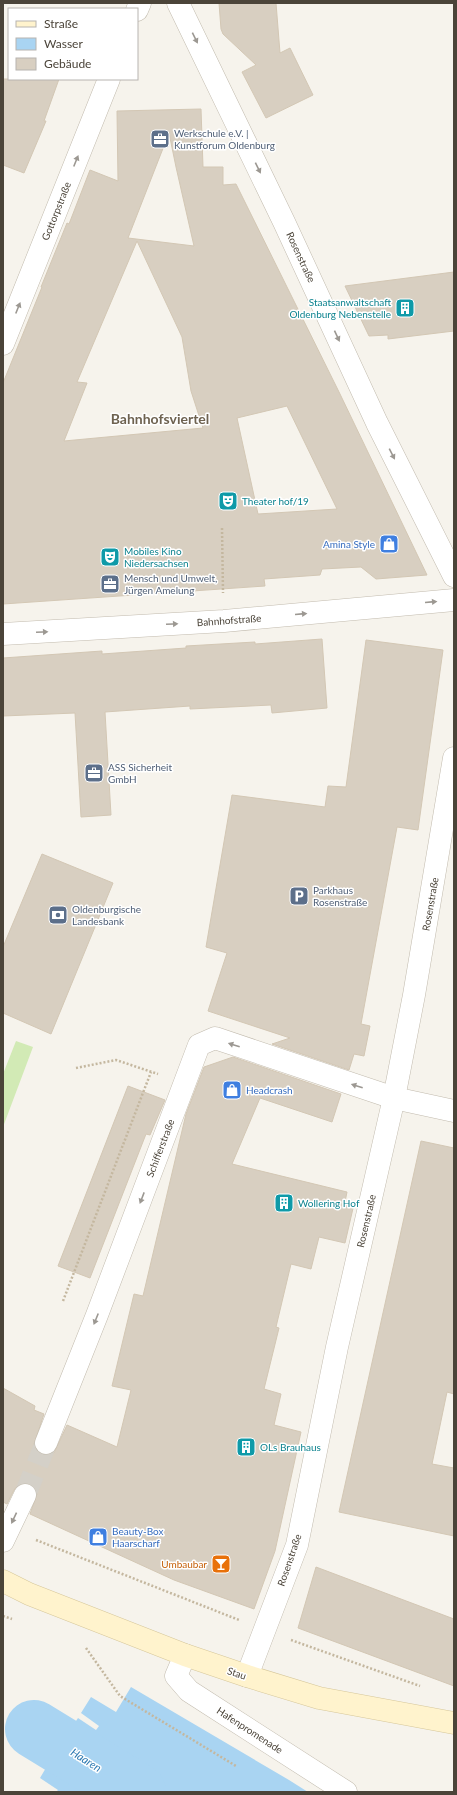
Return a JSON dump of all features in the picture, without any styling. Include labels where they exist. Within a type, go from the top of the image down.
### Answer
[{"type":"street","name":"Rosenstraße","points":[[178,3],[284,222],[377,423],[454,576]]},
{"type":"street","name":"Gottorpstraße","points":[[3,344],[109,80]]},
{"type":"street","name":"Bahnhofstraße","points":[[3,634],[224,621],[454,600]]},
{"type":"street","name":"Rosenstraße","points":[[247,1676],[297,1545],[337,1347],[394,1098],[414,995],[454,758]]},
{"type":"street","name":"Schifferstraße","points":[[46,1443],[98,1315],[199,1046],[215,1038],[394,1098],[454,1111]]},
{"type":"street","points":[[5,1538],[25,1495]]},
{"type":"street","name":"Stau","points":[[3,1581],[29,1594],[185,1655],[247,1676],[319,1698],[454,1724]]},
{"type":"street","name":"Stau","points":[[3,1589],[29,1594]]},
{"type":"street","name":"Hafenpromenade","points":[[185,1655],[176,1676],[189,1691],[346,1792]]},
{"type":"path","points":[[222,528],[224,621]]},
{"type":"path","points":[[76,1068],[116,1060],[185,1083]]},
{"type":"path","points":[[62,1301],[151,1072]]},
{"type":"path","points":[[5,1538],[42,1541],[264,1630],[425,1688]]},
{"type":"path","points":[[83,1644],[120,1696],[236,1766]]},
{"type":"green space","points":[[16,1041],[33,1047],[3,1127],[3,1074]]},
{"type":"water","points":[[131,1687],[308,1792],[56,1792],[58,1790],[40,1778],[50,1761],[75,1777],[92,1749],[68,1733],[78,1718],[96,1730],[99,1726],[81,1713],[91,1697],[116,1712]]},
{"type":"building","points":[[219,3],[276,3],[280,53],[290,48],[313,95],[266,118],[242,72],[256,65],[223,34],[221,29]]},
{"type":"building","points":[[3,79],[59,80],[44,121],[46,121],[24,173],[3,165]]},
{"type":"building","points":[[201,109],[203,167],[223,167],[223,185],[236,184],[340,394],[427,575],[376,579],[361,567],[322,569],[320,575],[264,579],[265,586],[3,604],[3,383],[67,223],[69,224],[90,170],[118,181],[117,111]],"holes":[[[169,133],[176,167],[194,246],[128,238]],[[137,241],[182,337],[191,391],[203,428],[64,441],[87,383],[77,382]],[[287,406],[337,509],[258,514],[237,418]]]},
{"type":"building","name":"Staatsanwaltschaft Oldenburg Nebenstelle","points":[[454,272],[454,331],[388,339],[388,335],[369,336],[345,286]]},
{"type":"building","points":[[322,639],[327,708],[272,713],[271,705],[190,709],[190,706],[105,712],[111,815],[81,817],[75,713],[3,716],[3,658],[102,651],[102,654],[186,648],[186,646],[255,642],[255,644]]},
{"type":"building","name":"Parkhaus Rosenstraße","points":[[366,640],[443,650],[418,830],[397,827],[361,1024],[370,1026],[364,1056],[354,1054],[349,1070],[272,1044],[290,1038],[208,1011],[227,953],[206,947],[232,795],[325,807],[328,786],[346,787]]},
{"type":"building","name":"Oldenburgische Landesbank","points":[[42,854],[113,883],[51,1034],[3,1013],[3,947]]},
{"type":"building","points":[[233,1057],[341,1094],[332,1122],[260,1098],[232,1164],[347,1192],[345,1202],[354,1204],[345,1243],[319,1237],[311,1269],[291,1264],[276,1327],[279,1328],[264,1389],[281,1394],[274,1425],[301,1432],[275,1551],[254,1609],[174,1580],[30,1514],[37,1494],[35,1488],[30,1484],[24,1483],[18,1485],[7,1504],[3,1502],[3,1388],[35,1406],[34,1410],[44,1414],[34,1444],[36,1450],[41,1454],[47,1455],[54,1453],[67,1425],[117,1447],[131,1390],[112,1386],[134,1294],[143,1296],[186,1114],[204,1067]]},
{"type":"building","points":[[128,1086],[165,1100],[150,1135],[146,1134],[90,1278],[58,1266]]},
{"type":"building","points":[[421,1141],[454,1148],[454,1394],[447,1392],[432,1464],[454,1468],[454,1536],[339,1512]]},
{"type":"building","points":[[316,1567],[454,1619],[454,1686],[298,1628]]},
{"type":"waterway","name":"Haaren","points":[[34,1729],[137,1792]]},
{"type":"tunnel","points":[[25,1495],[46,1443]]},
{"type":"place","name":"Werkschule e.V. | Kunstforum Oldenburg","points":[[160,139]]},
{"type":"place","name":"Staatsanwaltschaft Oldenburg Nebenstelle","points":[[405,308]]},
{"type":"place","name":"Theater hof/19","points":[[228,501]]},
{"type":"place","name":"Amina Style","points":[[389,544]]},
{"type":"place","name":"Mobiles Kino Niedersachsen","points":[[110,557]]},
{"type":"place","name":"Mensch und Umwelt, Jürgen Amelung","points":[[110,584]]},
{"type":"place","name":"ASS Sicherheit GmbH","points":[[94,773]]},
{"type":"place","name":"Parkhaus Rosenstraße","points":[[299,896]]},
{"type":"place","name":"Oldenburgische Landesbank","points":[[58,915]]},
{"type":"place","name":"Headcrash","points":[[232,1090]]},
{"type":"place","name":"Wollering Hof","points":[[284,1203]]},
{"type":"place","name":"OLs Brauhaus","points":[[246,1447]]},
{"type":"place","name":"Beauty-Box Haarscharf","points":[[98,1537]]},
{"type":"place","name":"Umbaubar","points":[[221,1564]]},
{"type":"district","name":"Bahnhofsviertel","points":[[160,419]]}]
